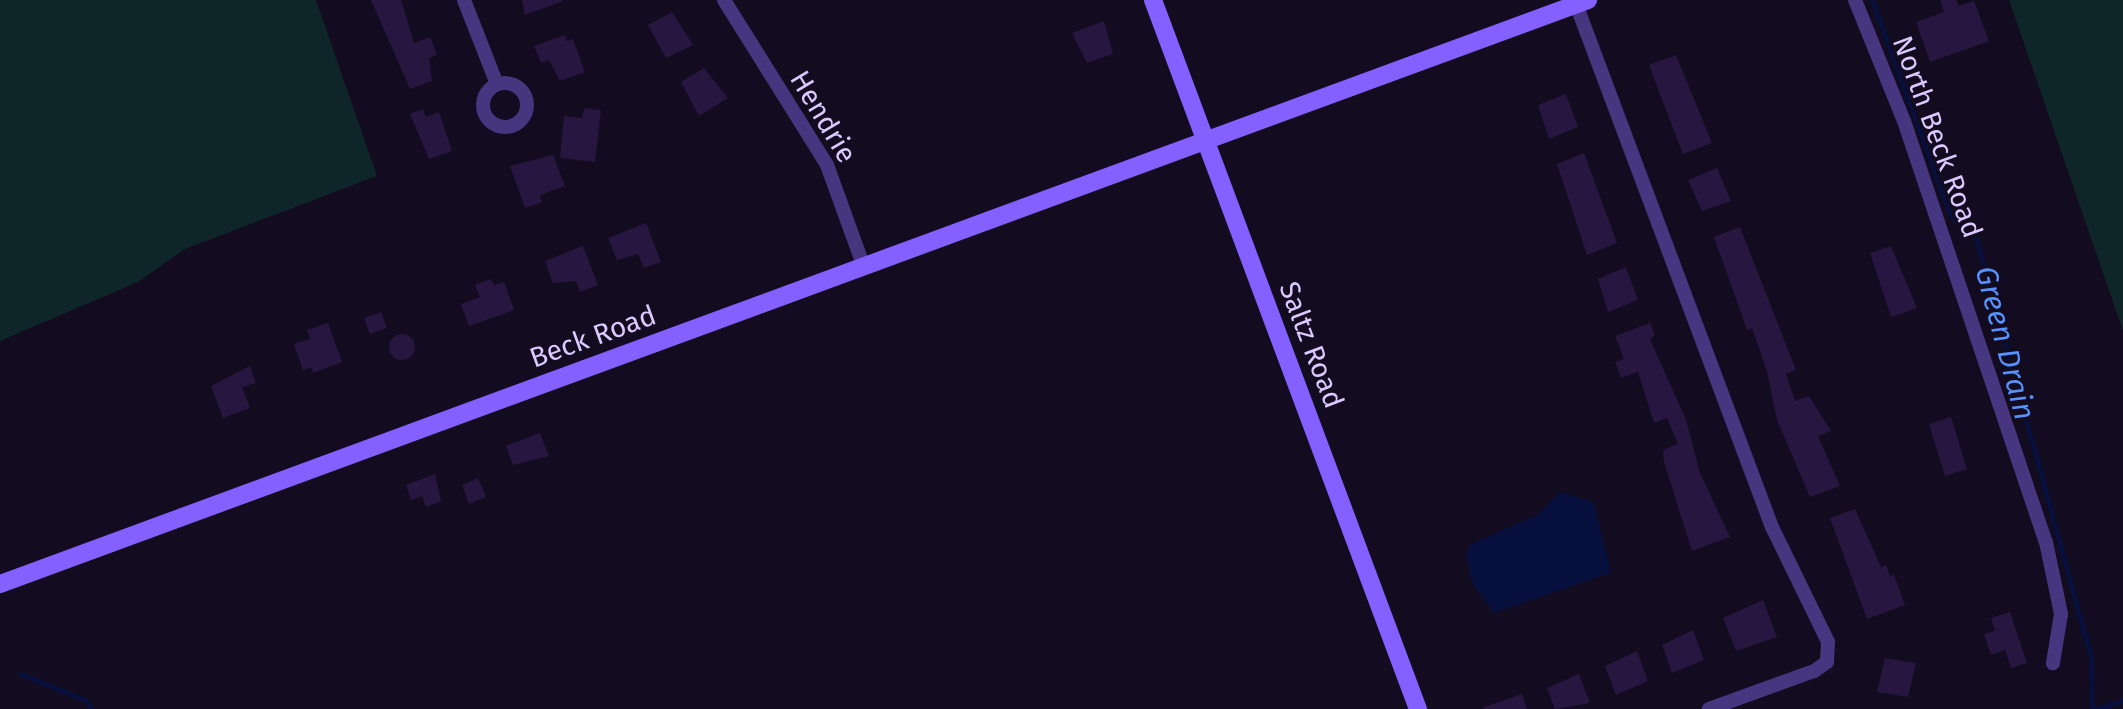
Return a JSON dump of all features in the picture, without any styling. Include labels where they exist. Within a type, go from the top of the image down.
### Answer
[{"type":"main road","name":"Saltz Road","points":[[1153,0],[1418,709]]},
{"type":"main road","points":[[1204,142],[1582,2]]},
{"type":"main road","name":"Beck Road","points":[[0,584],[1204,142]]},
{"type":"street","points":[[464,0],[497,84]]},
{"type":"street","name":"Hendrie","points":[[724,0],[827,165],[864,267]]},
{"type":"street","name":"North Beck Road","points":[[1855,0],[1904,121],[2046,542],[2061,614],[2053,663]]},
{"type":"street","points":[[1582,2],[1772,527],[1828,642],[1827,662],[1814,671],[1709,709]]},
{"type":"green space","points":[[0,0],[316,0],[377,176],[185,249],[138,282],[0,341]]},
{"type":"green space","points":[[2009,0],[2123,0],[2123,331]]},
{"type":"shaded area","points":[[1560,492],[1594,502],[1611,573],[1494,613],[1472,583],[1466,554],[1471,544],[1537,515]]},
{"type":"building","points":[[371,0],[401,0],[414,43],[430,37],[437,55],[429,58],[432,81],[410,89]]},
{"type":"building","points":[[522,0],[563,0],[563,1],[525,15]]},
{"type":"building","points":[[1940,0],[1956,0],[1959,6],[1974,1],[1989,41],[1930,62],[1916,22],[1944,12]]},
{"type":"building","points":[[672,12],[693,45],[666,58],[648,25]]},
{"type":"building","points":[[1104,21],[1113,54],[1087,63],[1072,33]]},
{"type":"building","points":[[565,35],[567,41],[573,39],[585,72],[560,81],[549,60],[541,63],[534,46]]},
{"type":"building","points":[[1676,55],[1712,143],[1683,154],[1649,65]]},
{"type":"building","points":[[704,68],[728,98],[699,116],[681,82]]},
{"type":"building","points":[[1566,94],[1578,127],[1549,139],[1538,105]]},
{"type":"building","points":[[584,108],[601,110],[595,162],[560,158],[564,116],[582,118]]},
{"type":"building","points":[[423,109],[426,117],[439,112],[452,151],[429,159],[410,114]]},
{"type":"building","points":[[1584,153],[1617,243],[1587,255],[1557,164]]},
{"type":"building","points":[[553,155],[565,186],[540,195],[542,202],[525,208],[510,166]]},
{"type":"building","points":[[1717,168],[1731,201],[1702,211],[1688,180]]},
{"type":"building","points":[[646,223],[661,262],[644,268],[638,254],[617,260],[608,238]]},
{"type":"building","points":[[1740,227],[1796,370],[1786,374],[1795,401],[1809,396],[1831,431],[1818,436],[1840,486],[1810,497],[1777,420],[1767,371],[1752,328],[1747,330],[1714,237]]},
{"type":"building","points":[[583,246],[598,285],[580,292],[576,281],[553,283],[545,261]]},
{"type":"building","points":[[1891,246],[1917,308],[1891,317],[1870,253]]},
{"type":"building","points":[[1626,267],[1638,300],[1608,312],[1598,279]]},
{"type":"building","points":[[491,279],[494,285],[504,282],[514,310],[469,326],[461,304],[480,297],[475,285]]},
{"type":"building","points":[[381,312],[387,328],[370,334],[364,318]]},
{"type":"building","points":[[328,323],[342,362],[313,373],[311,367],[303,370],[294,344],[310,339],[307,330]]},
{"type":"building","points":[[1650,323],[1655,335],[1650,339],[1686,420],[1700,473],[1730,537],[1692,551],[1664,462],[1663,450],[1678,444],[1667,418],[1654,423],[1638,372],[1621,378],[1615,362],[1624,359],[1615,336]]},
{"type":"building","points":[[402,334],[411,338],[415,347],[411,356],[402,360],[393,356],[389,347],[393,338]]},
{"type":"building","points":[[250,366],[256,383],[242,387],[250,408],[223,418],[211,386]]},
{"type":"building","points":[[1951,417],[1967,469],[1945,476],[1929,424]]},
{"type":"building","points":[[540,433],[549,456],[513,465],[506,446]]},
{"type":"building","points":[[435,474],[441,501],[426,507],[422,496],[411,500],[406,485]]},
{"type":"building","points":[[478,478],[486,497],[469,504],[462,485]]},
{"type":"building","points":[[1855,509],[1881,567],[1886,565],[1890,576],[1894,575],[1905,605],[1867,619],[1830,518]]},
{"type":"building","points":[[1763,600],[1777,637],[1736,651],[1723,618]]},
{"type":"building","points":[[2010,612],[2027,663],[2011,668],[2005,650],[1991,655],[1984,634],[1995,631],[1991,618]]},
{"type":"building","points":[[1693,630],[1704,660],[1672,673],[1662,645]]},
{"type":"building","points":[[1637,651],[1648,681],[1616,695],[1605,666]]},
{"type":"building","points":[[1885,658],[1916,663],[1908,697],[1877,692]]},
{"type":"building","points":[[1579,674],[1590,703],[1555,709],[1547,688]]},
{"type":"building","points":[[1522,694],[1527,709],[1484,709],[1484,707]]},
{"type":"waterway","name":"Green Drain","points":[[1872,0],[1949,211],[1954,220],[1967,221],[1974,230],[2091,657],[2092,709]]},
{"type":"waterway","points":[[21,674],[85,700],[92,709]]},
{"type":"waterway","name":"Green Drain","points":[[2096,709],[2123,700]]}]
